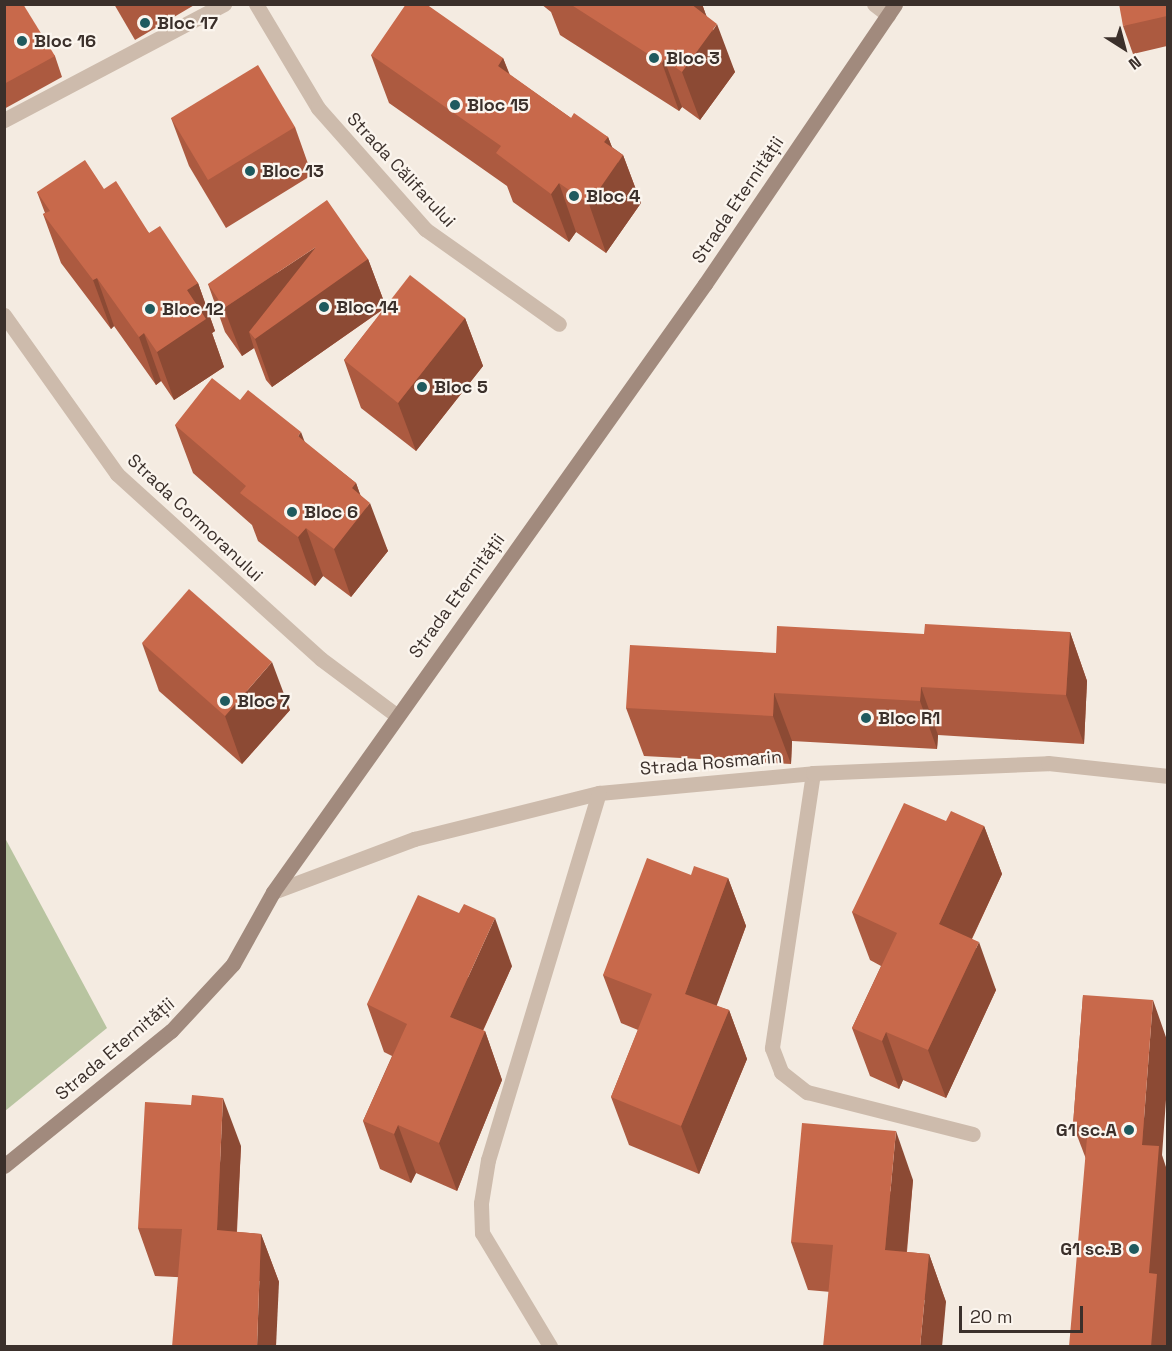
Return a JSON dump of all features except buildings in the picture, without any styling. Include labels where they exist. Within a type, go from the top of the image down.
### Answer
[{"type":"street","points":[[4,120],[224,4]]},
{"type":"street","name":"Strada Călifarului","points":[[256,4],[318,108],[425,229],[559,324]]},
{"type":"street","points":[[874,4],[891,10]]},
{"type":"street","name":"Strada Eternității","points":[[4,1166],[171,1031],[233,964],[273,892],[396,715],[705,284],[891,10]]},
{"type":"street","name":"Strada Cormoranului","points":[[4,315],[117,474],[321,658],[396,715]]},
{"type":"street","name":"Strada Rosmarin","points":[[273,892],[414,839],[599,793],[813,773],[1048,763],[1167,776]]},
{"type":"street","points":[[813,773],[772,1048],[781,1072],[807,1092],[973,1134]]},
{"type":"street","points":[[550,1347],[482,1233],[482,1203],[488,1160],[599,793]]},
{"type":"green space","points":[[5,838],[107,1028],[4,1111]]},
{"type":"place","name":"Bloc 17","points":[[145,23]]},
{"type":"place","name":"Bloc 16","points":[[22,41]]},
{"type":"place","name":"Bloc 3","points":[[654,58]]},
{"type":"place","name":"Bloc 15","points":[[455,105]]},
{"type":"place","name":"Bloc 13","points":[[250,171]]},
{"type":"place","name":"Bloc 4","points":[[574,196]]},
{"type":"place","name":"Bloc 14","points":[[324,307]]},
{"type":"place","name":"Bloc 12","points":[[150,309]]},
{"type":"place","name":"Bloc 5","points":[[422,387]]},
{"type":"place","name":"Bloc 6","points":[[292,512]]},
{"type":"place","name":"Bloc 7","points":[[225,701]]},
{"type":"place","name":"Bloc R1","points":[[866,718]]},
{"type":"place","name":"G1 sc.A","points":[[1129,1130]]},
{"type":"place","name":"G1 sc.B","points":[[1134,1249]]}]
